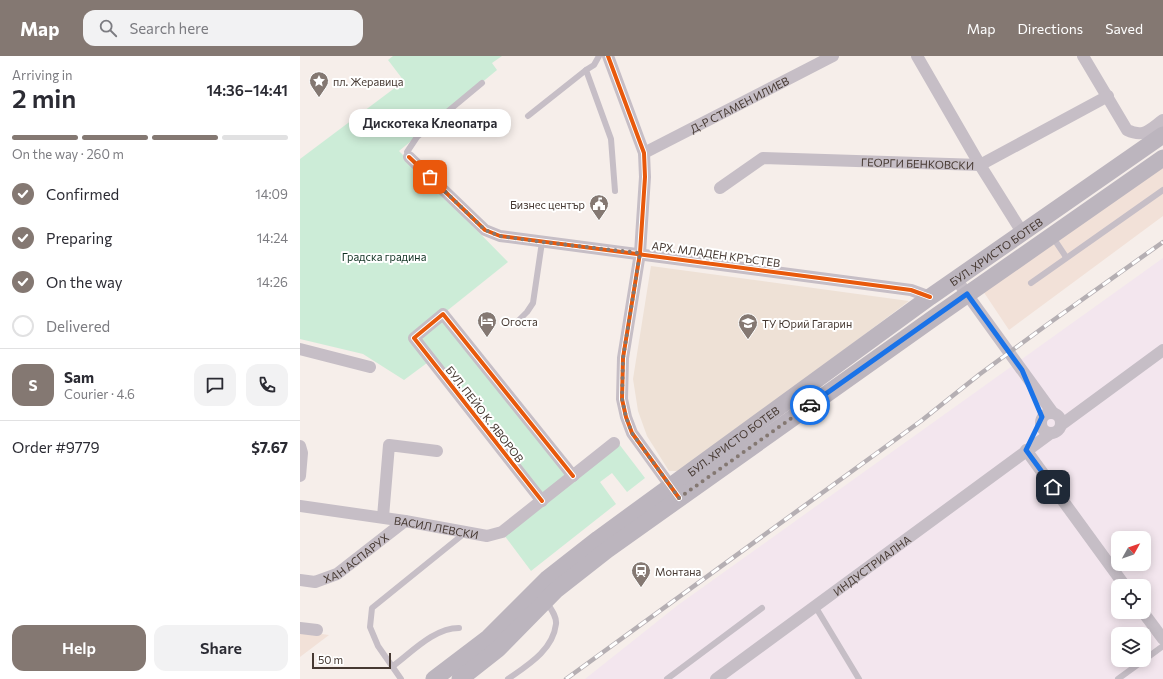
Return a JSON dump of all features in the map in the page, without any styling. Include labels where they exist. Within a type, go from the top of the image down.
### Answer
[{"type":"main road","name":"БУЛ. ХРИСТО БОТЕВ","points":[[460,679],[498,649],[545,600],[607,550],[674,492],[930,297],[1163,135]]},
{"type":"main road","name":"БУЛ. ХРИСТО БОТЕВ","points":[[434,679],[488,638],[547,578],[967,294],[1163,158]]},
{"type":"street","points":[[608,56],[644,153],[645,177],[640,253],[623,358],[622,399],[626,417],[632,433],[674,492]]},
{"type":"street","name":"Д-Р СТАМЕН ИЛИЕВ","points":[[644,153],[833,56]]},
{"type":"street","points":[[918,56],[980,165],[1022,232]]},
{"type":"street","points":[[1083,56],[1127,130],[1135,134],[1144,134],[1163,120]]},
{"type":"street","name":"ГЕОРГИ БЕНКОВСКИ","points":[[720,188],[762,158],[980,165],[1108,96]]},
{"type":"street","name":"АРХ. МЛАДЕН КРЪСТЕВ","points":[[409,157],[485,230],[500,236],[640,253],[911,290],[930,297]]},
{"type":"street","points":[[956,279],[1022,370],[1051,419]]},
{"type":"street","name":"БУЛ. ПЕЙО К. ЯВОРОВ","points":[[542,501],[414,338],[443,314],[573,476]]},
{"type":"street","points":[[300,349],[370,367]]},
{"type":"street","name":"ИНДУСТРИАЛНА","points":[[1026,450],[1051,419],[1095,400],[1163,350]]},
{"type":"street","name":"ИНДУСТРИАЛНА","points":[[716,679],[1026,450],[1051,433],[1057,431],[1051,419]]},
{"type":"street","name":"ВАСИЛ ЛЕВСКИ","points":[[300,506],[383,517],[487,536],[502,532],[614,443]]},
{"type":"street","points":[[383,517],[389,445],[437,451]]},
{"type":"street","points":[[300,446],[302,453],[300,476]]},
{"type":"street","points":[[1026,450],[1120,579]]},
{"type":"street","name":"ХАН АСПАРУХ","points":[[300,580],[314,582],[337,574],[405,521]]},
{"type":"street","points":[[1149,619],[1163,639]]},
{"type":"street","points":[[300,628],[317,630]]},
{"type":"lane","points":[[528,116],[594,65],[599,56]]},
{"type":"lane","points":[[586,70],[611,139],[615,191]]},
{"type":"lane","points":[[409,157],[407,152],[416,137],[482,83]]},
{"type":"lane","points":[[1031,282],[1163,190]]},
{"type":"lane","points":[[1051,235],[1066,257]]},
{"type":"lane","points":[[519,320],[528,312],[533,303],[542,242]]},
{"type":"lane","points":[[402,679],[378,646],[370,627],[372,608],[466,532]]},
{"type":"lane","points":[[508,679],[546,650],[556,624],[555,617],[545,600]]},
{"type":"lane","points":[[815,606],[857,677],[850,679]]},
{"type":"lane","points":[[667,679],[762,608]]},
{"type":"lane","points":[[393,666],[431,637],[448,628],[459,628]]},
{"type":"lane","points":[[1151,655],[1163,646]]},
{"type":"lane","points":[[1118,679],[1134,667]]},
{"type":"shaded area","points":[[1163,164],[1163,216],[1009,330],[983,291]]},
{"type":"shaded area","points":[[1163,258],[1163,679],[585,679],[678,605]]},
{"type":"shaded area","name":"ТУ Юрий Гагарин","points":[[651,266],[909,301],[683,471],[669,471],[647,436],[638,411],[633,379]]},
{"type":"shaded area","points":[[300,631],[329,635],[300,657]]},
{"type":"green space","name":"Градска градина","points":[[393,56],[502,56],[492,63],[497,70],[399,151],[508,262],[443,314],[568,476],[542,495],[431,360],[404,380],[363,354],[300,339],[300,159],[404,81],[388,60]]},
{"type":"green space","points":[[619,444],[645,478],[627,492],[612,473],[600,482],[616,504],[531,571],[504,535]]},
{"type":"railway","points":[[566,679],[921,421],[980,374],[1048,324],[1163,242]]},
{"type":"cycle path","points":[[608,56],[644,153],[645,177],[640,253],[623,358],[622,399],[626,417],[632,433],[679,498]]},
{"type":"cycle path","points":[[409,157],[485,230],[500,236],[911,290],[930,297]]},
{"type":"cycle path","points":[[542,501],[414,338],[443,314],[573,476]]},
{"type":"way so far","points":[[430,177],[485,230],[500,236],[640,253],[623,358],[622,399],[626,417],[632,433],[679,498],[810,405]]},
{"type":"place","name":"пл. Жеравица","points":[[319,98]]},
{"type":"place","name":"Дискотека Клеопатра","points":[[430,177]]},
{"type":"place","name":"Бизнес център","points":[[599,221]]},
{"type":"place","name":"Огоста","points":[[487,338]]},
{"type":"place","name":"ТУ Юрий Гагарин","points":[[748,340]]},
{"type":"place","name":"Монтана","points":[[641,588]]},
{"type":"route","points":[[810,405],[967,294],[1022,370],[1042,417],[1037,432],[1026,450],[1053,487]]}]
